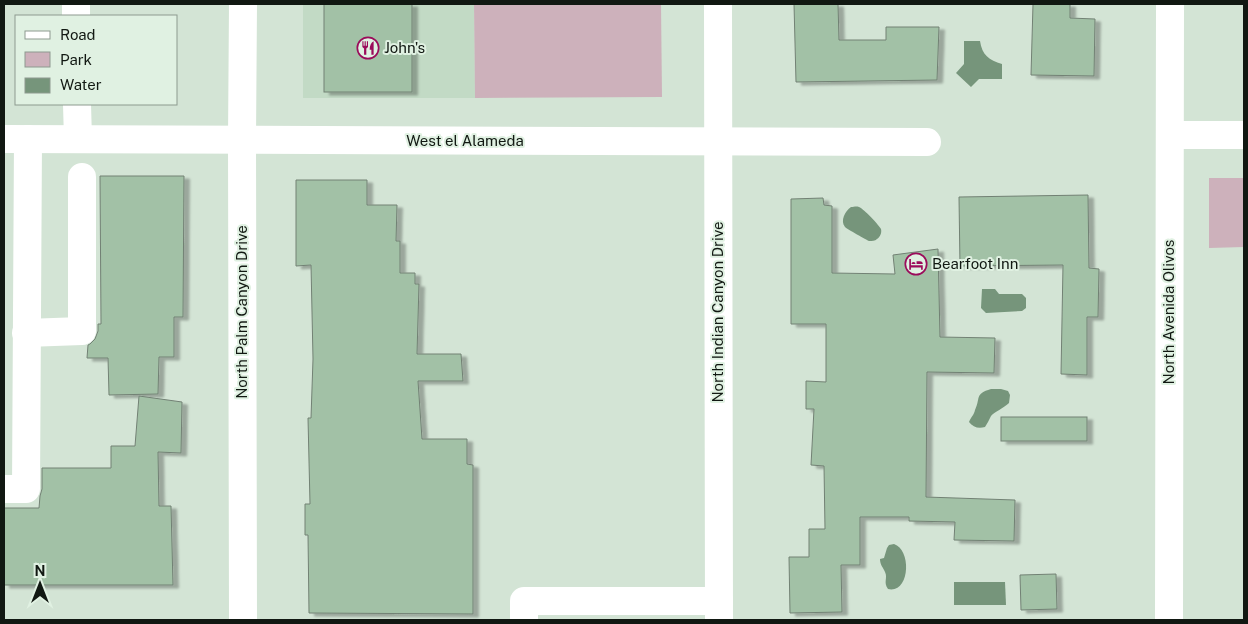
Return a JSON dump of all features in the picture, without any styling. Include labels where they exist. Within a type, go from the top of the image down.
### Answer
[{"type":"street","name":"North Palm Canyon Drive","points":[[243,4],[243,620]]},
{"type":"street","name":"North Indian Canyon Drive","points":[[718,4],[719,611]]},
{"type":"street","name":"North Avenida Olivos","points":[[1169,620],[1170,4]]},
{"type":"street","points":[[77,105],[78,139]]},
{"type":"street","points":[[1170,135],[1244,135]]},
{"type":"street","name":"West el Alameda","points":[[16,139],[927,142]]},
{"type":"street","points":[[4,489],[26,489],[26,333],[16,139]]},
{"type":"street","points":[[26,333],[82,331],[82,177]]},
{"type":"street","points":[[524,620],[524,601],[613,611],[719,611]]},
{"type":"shaded area","points":[[303,4],[474,4],[475,98],[303,98]]},
{"type":"green space","points":[[474,4],[661,4],[662,97],[475,98]]},
{"type":"green space","points":[[1209,178],[1244,178],[1244,247],[1209,248]]},
{"type":"water","points":[[964,41],[980,41],[982,50],[987,56],[993,61],[1002,64],[1002,79],[979,79],[971,87],[956,73],[964,64]]},
{"type":"water","points":[[851,207],[861,208],[877,224],[881,229],[881,235],[878,238],[874,241],[869,241],[845,227],[843,222],[844,216]]},
{"type":"water","points":[[982,289],[995,289],[999,294],[1022,294],[1026,298],[1026,308],[1022,311],[986,313],[981,308]]},
{"type":"water","points":[[991,389],[1008,391],[1010,395],[1009,403],[992,414],[985,427],[976,427],[969,422],[975,412],[980,395]]},
{"type":"water","points":[[894,544],[904,554],[906,571],[901,585],[895,589],[888,589],[886,574],[880,559],[884,558],[889,545]]},
{"type":"water","points":[[954,582],[1005,582],[1006,605],[954,605]]},
{"type":"building","name":"John's","points":[[324,4],[412,4],[412,92],[324,92]]},
{"type":"building","points":[[794,4],[838,4],[839,40],[886,40],[886,27],[939,27],[937,80],[796,82]]},
{"type":"building","points":[[1033,4],[1070,4],[1070,18],[1095,19],[1094,76],[1031,75]]},
{"type":"building","points":[[100,176],[184,176],[183,317],[174,317],[174,357],[159,357],[158,394],[109,395],[108,358],[87,358],[88,345],[95,339],[98,324],[101,324]]},
{"type":"building","points":[[296,180],[367,180],[367,205],[397,205],[396,241],[400,241],[400,273],[415,273],[415,284],[419,284],[417,354],[461,354],[463,381],[418,381],[422,439],[467,439],[467,464],[473,465],[473,614],[309,613],[308,535],[305,535],[305,504],[310,504],[308,418],[311,418],[313,359],[311,265],[296,266]]},
{"type":"building","points":[[1088,195],[1089,268],[1099,269],[1098,317],[1087,317],[1087,375],[1061,374],[1063,265],[960,266],[959,197]]},
{"type":"building","points":[[823,198],[824,205],[832,206],[832,273],[895,274],[893,255],[938,249],[940,337],[995,338],[994,373],[927,372],[926,497],[1015,500],[1014,541],[954,540],[955,522],[909,521],[909,517],[860,517],[860,565],[841,565],[842,612],[790,613],[789,557],[809,557],[809,529],[825,529],[824,466],[811,465],[814,409],[806,409],[806,381],[826,382],[826,324],[791,324],[791,199]]},
{"type":"building","points":[[139,396],[182,402],[181,453],[158,452],[159,506],[171,506],[173,585],[4,585],[4,508],[39,508],[42,489],[42,468],[111,468],[111,446],[135,446]]},
{"type":"building","points":[[1001,417],[1087,417],[1087,441],[1001,441]]},
{"type":"building","points":[[1056,574],[1057,609],[1021,610],[1020,575]]},
{"type":"place","name":"John's","points":[[368,48]]},
{"type":"place","name":"Bearfoot Inn","points":[[916,264]]}]
